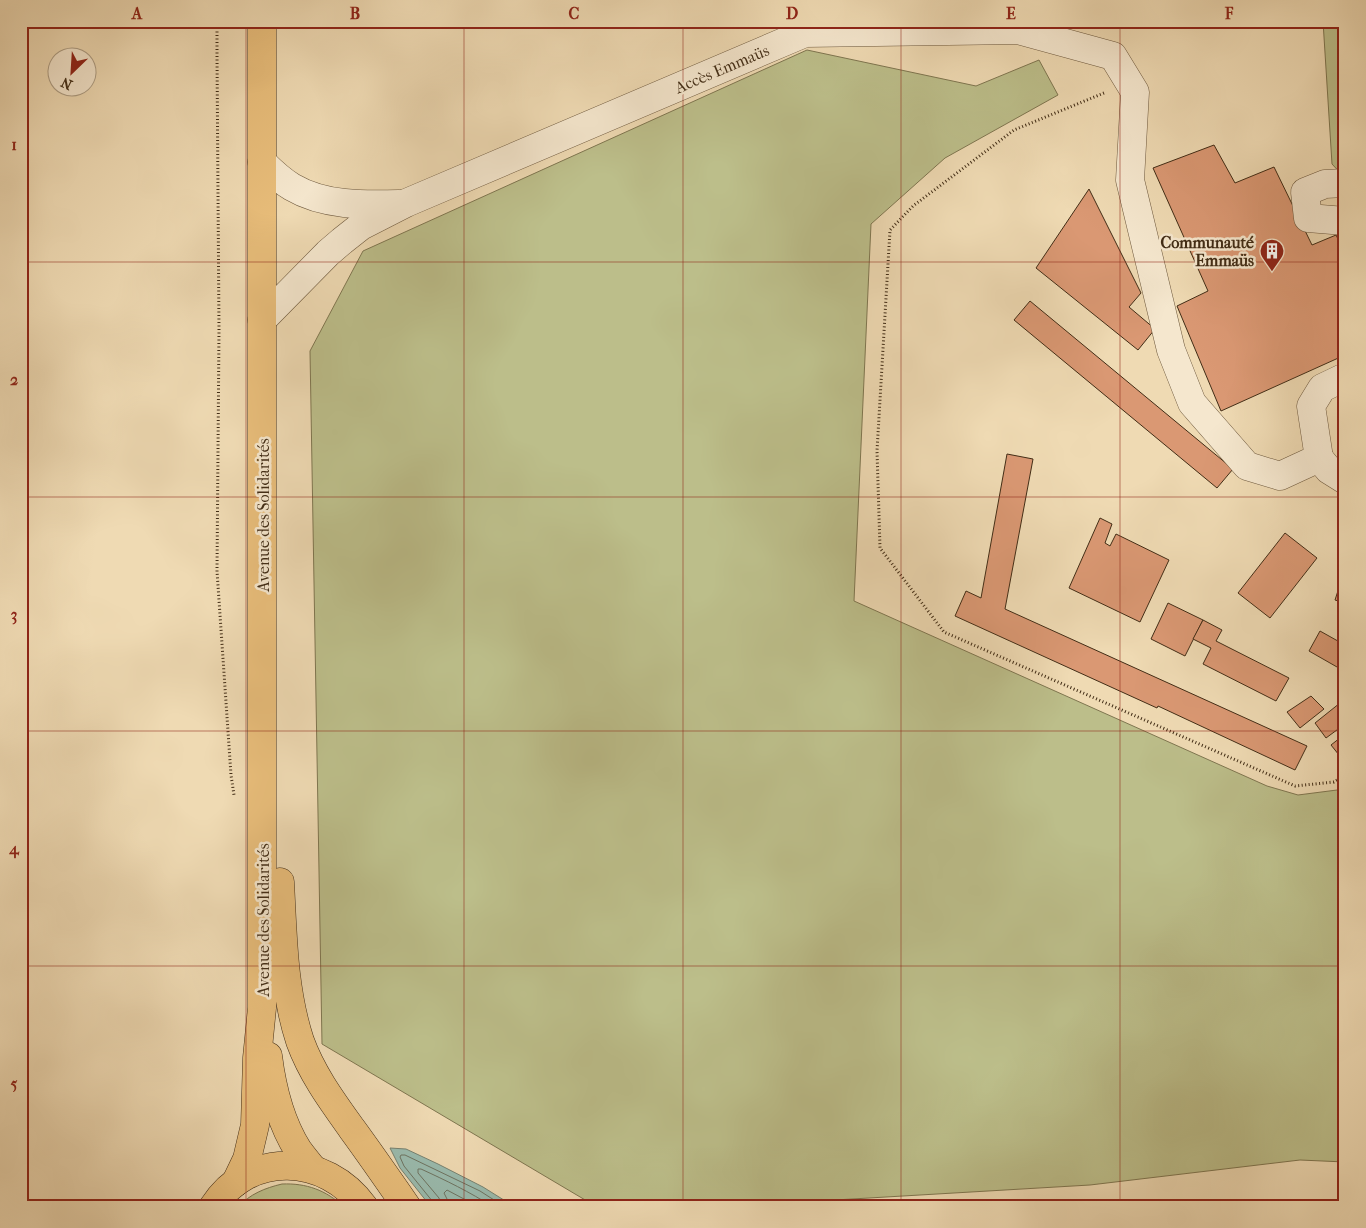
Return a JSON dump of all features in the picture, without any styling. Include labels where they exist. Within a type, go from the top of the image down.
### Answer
[{"type":"main road","name":"Avenue des Solidarités","points":[[236,1182],[246,1159],[255,1125],[257,1058],[262,1008],[262,21]]},
{"type":"main road","points":[[263,683],[280,870],[284,965],[297,1030],[307,1058],[324,1088],[407,1207]]},
{"type":"main road","name":"Avenue des Solidarités","points":[[262,1008],[269,1064],[278,1106],[291,1138],[313,1169]]},
{"type":"main road","points":[[213,1207],[226,1191],[248,1175],[273,1167],[287,1165],[313,1169],[338,1180],[348,1188],[364,1207]]},
{"type":"lane","name":"Accès Emmaüs","points":[[262,320],[328,253],[361,226],[406,204],[805,33],[1018,30],[1112,56],[1135,92]]},
{"type":"lane","points":[[1135,92],[1130,180],[1171,350],[1192,403],[1247,466],[1280,476],[1319,458]]},
{"type":"lane","points":[[262,162],[275,175],[292,187],[324,199],[361,205],[406,204]]},
{"type":"lane","points":[[1345,183],[1325,184],[1305,192],[1308,218],[1345,221]]},
{"type":"lane","points":[[1345,376],[1322,388],[1311,406],[1319,458],[1329,470],[1345,480]]},
{"type":"path","points":[[217,21],[218,571],[231,775],[235,800]]},
{"type":"path","points":[[1135,92],[1105,93],[1014,130],[913,206],[890,230],[876,452],[880,548],[944,632],[1295,786],[1334,782],[1345,775]]},
{"type":"green space","points":[[1323,21],[1345,21],[1345,178],[1332,164]]},
{"type":"green space","points":[[807,50],[976,86],[1039,60],[1058,95],[945,158],[871,224],[854,601],[1267,786],[1298,795],[1337,790],[1345,785],[1345,1162],[1300,1160],[1090,1185],[716,1207],[597,1207],[322,1044],[310,351],[363,251]]},
{"type":"green space","points":[[282,1184],[307,1186],[323,1192],[344,1207],[238,1207],[258,1192]]},
{"type":"water","points":[[390,1148],[406,1149],[438,1164],[483,1187],[515,1207],[431,1207],[400,1168]]},
{"type":"building","name":"Communauté Emmaüs","points":[[1214,145],[1235,183],[1274,167],[1312,245],[1336,235],[1345,253],[1345,355],[1221,411],[1177,306],[1208,291],[1153,168]]},
{"type":"building","points":[[1089,189],[1141,293],[1129,307],[1155,329],[1138,350],[1036,268]]},
{"type":"building","points":[[1030,301],[1233,469],[1217,488],[1014,320]]},
{"type":"building","points":[[1007,454],[1033,459],[1005,609],[1307,746],[1295,770],[1158,706],[1157,708],[955,616],[966,591],[981,598]]},
{"type":"building","points":[[1100,518],[1112,524],[1105,543],[1110,546],[1116,534],[1169,560],[1140,622],[1069,588]]},
{"type":"building","points":[[1285,533],[1317,558],[1270,618],[1238,593]]},
{"type":"building","points":[[1345,569],[1345,603],[1335,600]]},
{"type":"building","points":[[1168,603],[1203,620],[1185,656],[1151,639]]},
{"type":"building","points":[[1203,620],[1222,630],[1216,641],[1289,678],[1276,701],[1203,664],[1211,648],[1193,639]]},
{"type":"building","points":[[1320,631],[1345,645],[1344,671],[1309,651]]},
{"type":"building","points":[[1311,696],[1324,709],[1300,728],[1287,712]]},
{"type":"building","points":[[1345,699],[1345,724],[1326,738],[1315,723]]},
{"type":"building","points":[[1345,734],[1345,758],[1343,760],[1331,745]]},
{"type":"place","name":"Communauté Emmaüs","points":[[1272,272]]}]
